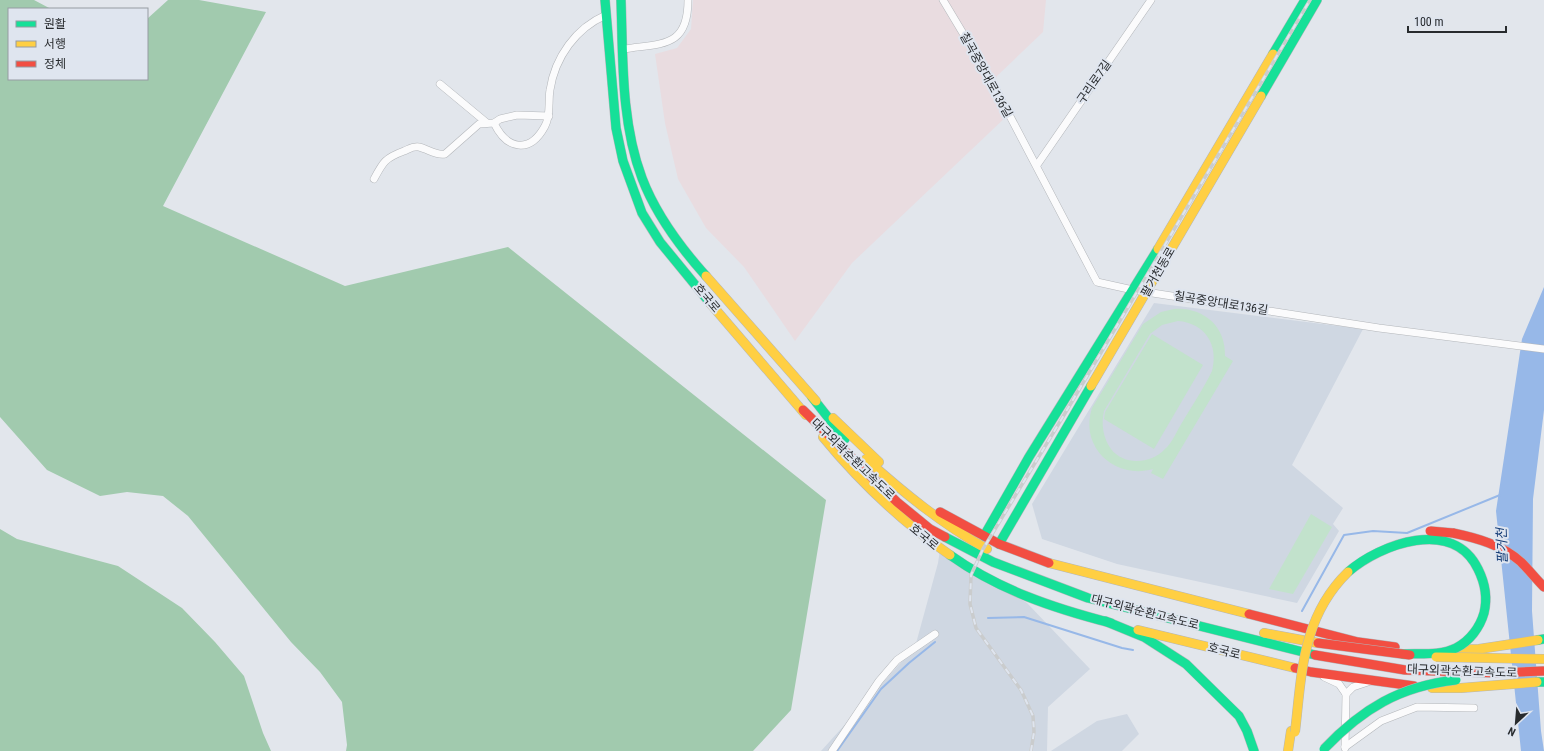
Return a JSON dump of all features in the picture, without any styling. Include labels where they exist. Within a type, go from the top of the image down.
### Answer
[{"type":"main road","name":"호국로","points":[[605,0],[616,128],[623,161],[642,213],[660,242],[752,353],[803,410],[838,457],[887,504],[952,559],[1007,590],[1032,600],[1105,621],[1310,672],[1372,682],[1438,688],[1476,687],[1541,682]]},
{"type":"main road","name":"호국로","points":[[621,0],[632,141],[638,167],[666,226],[684,251],[812,397],[896,478],[947,517],[999,544],[1064,568],[1358,642],[1422,651],[1479,649],[1541,639]]},
{"type":"main road","name":"팔거천동로","points":[[984,536],[1036,446],[1133,290],[1305,0]]},
{"type":"main road","name":"팔거천동로","points":[[999,544],[1317,0]]},
{"type":"main road","name":"대구외곽순환고속도로","points":[[812,397],[836,431],[898,489],[953,529],[1018,565],[1070,584],[1264,633],[1369,652],[1472,659],[1544,659]]},
{"type":"main road","name":"대구외곽순환고속도로","points":[[803,410],[897,502],[930,528],[993,562],[1050,586],[1088,598],[1315,655],[1405,670],[1453,672],[1544,671]]},
{"type":"main road","points":[[1292,751],[1300,664],[1311,618],[1318,602],[1343,567],[1375,544],[1395,537],[1429,531],[1478,538],[1501,548],[1518,560],[1544,587]]},
{"type":"main road","points":[[1288,751],[1293,732],[1313,624],[1322,605],[1339,580],[1368,557],[1390,546],[1418,540],[1432,539],[1450,544],[1471,557],[1485,580],[1487,596],[1480,623],[1470,637],[1454,649],[1446,651],[1402,654]]},
{"type":"main road","points":[[1105,621],[1144,637],[1186,664],[1239,716],[1247,731],[1254,751]]},
{"type":"main road","points":[[1476,687],[1487,679],[1491,668],[1487,654],[1479,649]]},
{"type":"main road","points":[[1323,750],[1342,730],[1366,711],[1411,688],[1444,680],[1508,677],[1524,672]]},
{"type":"street","points":[[624,49],[667,42],[677,38],[686,24],[688,0]]},
{"type":"street","name":"칠곡중앙대로136길","points":[[943,0],[991,80],[1010,118],[1037,165],[1097,282],[1133,290],[1379,328],[1544,349]]},
{"type":"street","name":"구리로7길","points":[[1037,165],[1151,0]]},
{"type":"street","points":[[440,84],[490,123],[506,140],[516,145],[527,145],[536,140],[546,124],[553,75],[570,42],[579,31],[593,21],[606,15]]},
{"type":"street","points":[[374,180],[385,160],[412,147],[418,147],[441,155],[445,154],[479,124],[490,123],[517,115],[548,116]]},
{"type":"street","points":[[832,751],[879,681],[897,660],[935,634]]},
{"type":"street","points":[[1310,672],[1330,678],[1339,684],[1346,694],[1345,749]]},
{"type":"street","points":[[1346,694],[1353,687],[1372,682]]},
{"type":"street","points":[[1345,749],[1381,721],[1417,707],[1474,708]]},
{"type":"shaded area","points":[[693,0],[1046,0],[1043,32],[997,76],[995,82],[1008,115],[852,263],[795,341],[744,267],[706,228],[678,179],[665,123],[655,54],[677,48],[691,29]]},
{"type":"shaded area","points":[[1154,303],[1363,329],[1292,465],[1343,508],[1333,524],[1339,531],[1297,603],[1117,564],[1042,539],[1032,504]]},
{"type":"shaded area","points":[[940,550],[1027,603],[1090,669],[1048,707],[1047,751],[821,751],[915,647],[938,563]]},
{"type":"shaded area","points":[[1127,714],[1139,734],[1122,751],[1051,751],[1097,721]]},
{"type":"green space","points":[[0,0],[34,0],[49,8],[8,8],[8,80],[148,80],[148,18],[168,0],[199,0],[266,12],[163,206],[345,286],[508,247],[826,500],[791,710],[753,751],[346,751],[347,745],[342,702],[320,672],[291,642],[188,516],[163,496],[127,492],[100,496],[47,470],[0,417]]},
{"type":"green space","points":[[1174,309],[1185,309],[1194,311],[1211,320],[1222,336],[1225,356],[1233,361],[1163,479],[1151,473],[1153,469],[1139,471],[1126,470],[1114,465],[1103,457],[1091,436],[1089,422],[1092,408],[1143,324],[1161,312]],"holes":[[[1178,321],[1196,326],[1208,337],[1213,352],[1214,361],[1212,371],[1173,439],[1165,449],[1152,458],[1145,460],[1138,461],[1123,458],[1111,449],[1104,436],[1104,411],[1150,334],[1162,325]]]},
{"type":"green space","points":[[1152,334],[1203,365],[1154,449],[1104,419],[1105,412]]},
{"type":"green space","points":[[1311,514],[1332,527],[1293,594],[1269,589]]},
{"type":"green space","points":[[0,529],[17,539],[118,566],[182,608],[215,642],[244,676],[263,733],[271,751],[0,751]]},
{"type":"water","name":"팔거천","points":[[1544,287],[1544,410],[1533,499],[1532,611],[1541,731],[1544,751],[1521,751],[1496,511],[1522,339]]},
{"type":"waterway","points":[[1302,611],[1344,535],[1373,531],[1407,533],[1500,495]]},
{"type":"waterway","points":[[988,618],[1024,617],[1122,648],[1133,650]]},
{"type":"waterway","points":[[837,751],[881,689],[909,663],[935,642]]},
{"type":"railway","points":[[1031,751],[1034,732],[1033,716],[1021,690],[976,628],[970,604],[971,575],[983,549],[1310,0]]},
{"type":"traffic: fast","points":[[605,0],[616,128],[623,161],[642,213],[660,242],[710,303]]},
{"type":"traffic: fast","points":[[621,0],[624,90],[630,135],[635,157],[642,178],[654,205],[678,242],[706,276]]},
{"type":"traffic: fast","points":[[1273,54],[1305,0]]},
{"type":"traffic: fast","points":[[1261,96],[1317,0]]},
{"type":"traffic: fast","points":[[984,536],[1029,457],[1158,249]]},
{"type":"traffic: fast","points":[[999,544],[1091,386]]},
{"type":"traffic: fast","points":[[812,397],[845,439]]},
{"type":"traffic: fast","points":[[945,537],[993,562],[1088,598],[1315,655]]},
{"type":"traffic: fast","points":[[1348,572],[1378,552],[1416,540],[1434,540],[1452,544],[1467,553],[1478,569],[1485,590],[1486,601],[1484,613],[1480,623],[1470,638],[1450,651],[1429,654],[1402,654]]},
{"type":"traffic: fast","points":[[950,555],[1007,588],[1047,604],[1111,623]]},
{"type":"traffic: fast","points":[[1105,621],[1144,637],[1186,664],[1239,716],[1247,731],[1254,751]]},
{"type":"traffic: fast","points":[[1538,640],[1544,639]]},
{"type":"traffic: fast","points":[[1324,749],[1353,722],[1383,702],[1417,688],[1456,680]]},
{"type":"traffic: fast","points":[[1537,682],[1544,682]]},
{"type":"traffic: slow","points":[[1158,249],[1273,54]]},
{"type":"traffic: slow","points":[[1091,386],[1261,96]]},
{"type":"traffic: slow","points":[[706,276],[816,401]]},
{"type":"traffic: slow","points":[[710,303],[806,415]]},
{"type":"traffic: slow","points":[[833,418],[879,462]]},
{"type":"traffic: slow","points":[[823,437],[852,470],[898,515],[950,555]]},
{"type":"traffic: slow","points":[[866,459],[939,519],[987,549]]},
{"type":"traffic: slow","points":[[1049,563],[1249,614]]},
{"type":"traffic: slow","points":[[1295,732],[1303,667],[1307,646],[1313,627],[1321,608],[1333,589],[1348,572]]},
{"type":"traffic: slow","points":[[1138,630],[1295,668]]},
{"type":"traffic: slow","points":[[1264,633],[1318,643]]},
{"type":"traffic: slow","points":[[1453,650],[1479,649],[1538,640]]},
{"type":"traffic: slow","points":[[1436,657],[1544,659]]},
{"type":"traffic: slow","points":[[1432,688],[1461,688],[1537,682]]},
{"type":"traffic: slow","points":[[1288,751],[1291,731]]},
{"type":"traffic: jam","points":[[803,410],[897,502],[930,529],[945,537]]},
{"type":"traffic: jam","points":[[940,512],[999,544],[1049,563]]},
{"type":"traffic: jam","points":[[1430,531],[1453,533]]},
{"type":"traffic: jam","points":[[1453,533],[1489,543],[1506,551],[1521,562],[1544,587]]},
{"type":"traffic: jam","points":[[1249,614],[1358,642],[1395,647]]},
{"type":"traffic: jam","points":[[1318,643],[1410,655]]},
{"type":"traffic: jam","points":[[1315,655],[1405,670],[1498,673],[1544,671]]},
{"type":"traffic: jam","points":[[1295,668],[1311,672],[1414,686]]}]
